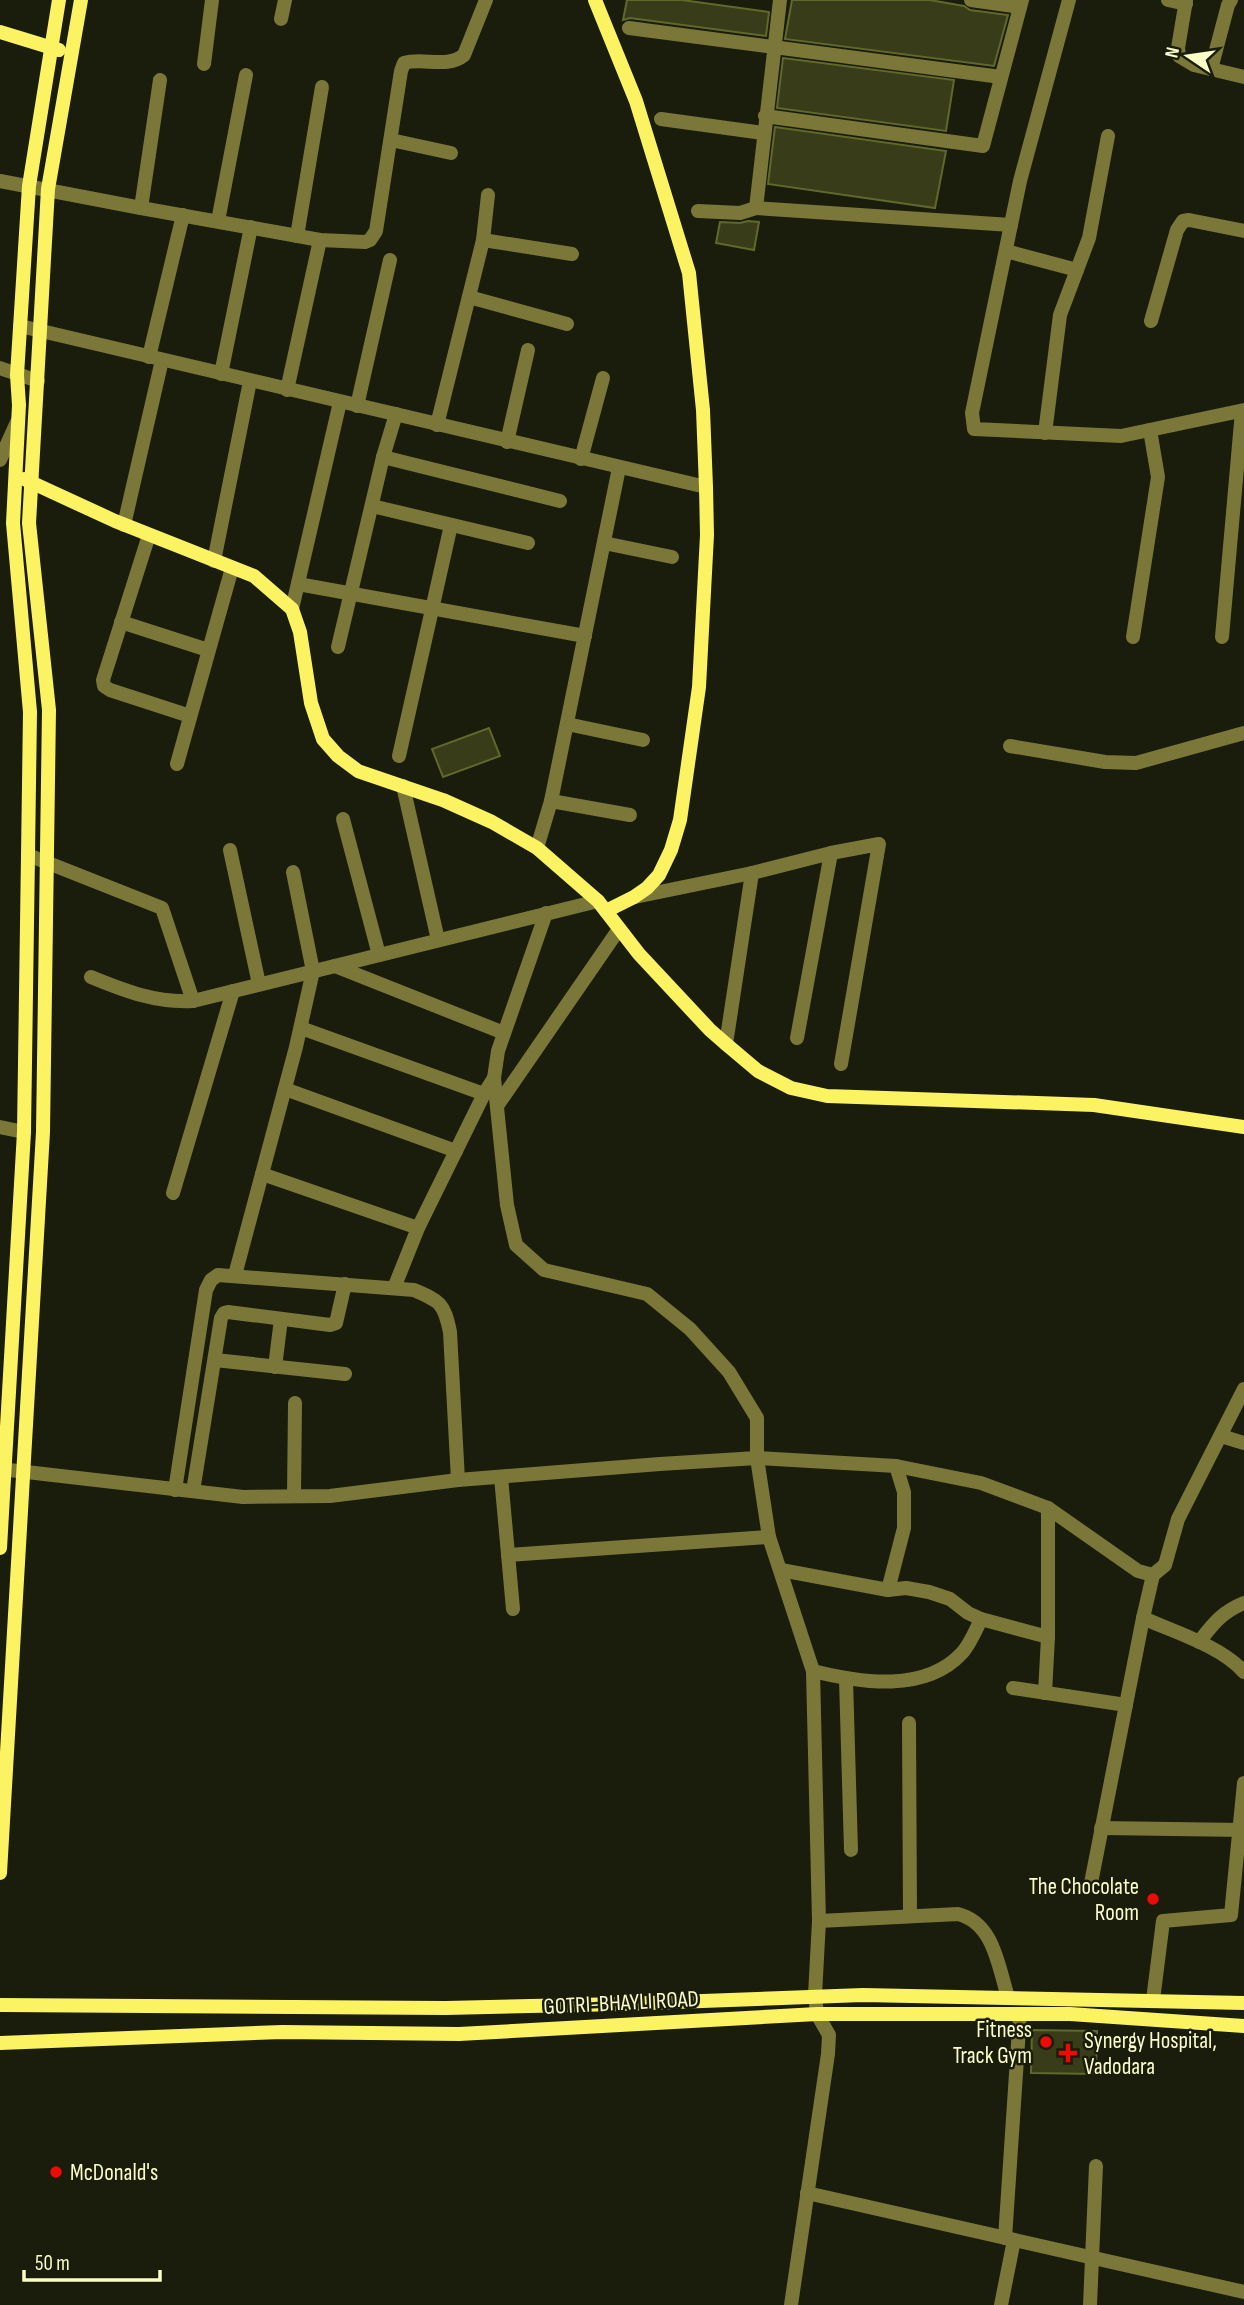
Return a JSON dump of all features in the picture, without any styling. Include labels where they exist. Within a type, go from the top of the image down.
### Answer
[{"type":"street","points":[[0,1548],[5,1358],[24,1132],[30,712],[13,523],[19,405],[17,375],[29,186],[59,0]]},
{"type":"street","points":[[0,1873],[43,1132],[49,710],[29,523],[48,189],[81,0]]},
{"type":"street","points":[[204,64],[212,0]]},
{"type":"street","points":[[281,19],[285,0]]},
{"type":"street","points":[[0,181],[320,240],[365,242],[373,236],[404,64],[411,61],[459,59],[464,55],[486,0]]},
{"type":"street","points":[[595,0],[636,102],[689,273],[703,410],[707,535],[699,687],[680,820],[671,850],[659,875],[634,897]]},
{"type":"street","points":[[756,208],[780,0]]},
{"type":"street","points":[[765,116],[983,146],[1021,3],[971,0]]},
{"type":"street","points":[[1069,0],[1020,181],[972,413],[974,429],[1121,436],[1243,411],[1222,637]]},
{"type":"street","points":[[1168,0],[1186,2],[1179,56],[1194,65],[1244,77]]},
{"type":"street","points":[[1211,69],[1227,5],[1231,0]]},
{"type":"street","points":[[629,28],[1001,77]]},
{"type":"street","points":[[0,32],[72,52]]},
{"type":"street","points":[[218,221],[246,75]]},
{"type":"street","points":[[141,208],[160,79]]},
{"type":"street","points":[[297,236],[322,87]]},
{"type":"street","points":[[661,119],[763,133]]},
{"type":"street","points":[[1045,433],[1060,315],[1089,238],[1108,136]]},
{"type":"street","points":[[391,140],[452,153]]},
{"type":"street","points":[[437,425],[482,240],[488,195]]},
{"type":"street","points":[[698,211],[740,213],[756,208],[1011,225]]},
{"type":"street","points":[[124,525],[183,215]]},
{"type":"street","points":[[1151,321],[1177,230],[1183,220],[1244,231]]},
{"type":"street","points":[[221,374],[251,228]]},
{"type":"street","points":[[287,390],[320,240]]},
{"type":"street","points":[[482,240],[572,254]]},
{"type":"street","points":[[1006,251],[1077,270]]},
{"type":"street","points":[[357,406],[390,260]]},
{"type":"street","points":[[469,297],[567,324]]},
{"type":"street","points":[[20,326],[706,487]]},
{"type":"street","points":[[507,442],[528,350]]},
{"type":"street","points":[[0,368],[38,381]]},
{"type":"street","points":[[582,459],[603,378]]},
{"type":"street","points":[[214,561],[250,381]]},
{"type":"street","points":[[292,609],[340,402]]},
{"type":"street","points":[[338,647],[383,457],[396,414]]},
{"type":"street","points":[[0,460],[17,422]]},
{"type":"street","points":[[1133,637],[1158,477],[1150,430]]},
{"type":"street","points":[[383,457],[560,501]]},
{"type":"street","points":[[537,848],[551,801],[619,468]]},
{"type":"street","points":[[15,477],[32,481],[124,525],[254,576],[292,609],[300,632],[311,702],[323,739],[338,756],[358,771],[443,800],[537,848],[602,906],[648,964],[710,1030],[758,1071],[791,1088],[827,1096],[1094,1105],[1244,1127]]},
{"type":"street","points":[[372,506],[528,543]]},
{"type":"street","points":[[399,756],[451,525]]},
{"type":"street","points":[[149,535],[103,680],[104,686],[190,716]]},
{"type":"street","points":[[604,543],[672,557]]},
{"type":"street","points":[[177,764],[232,568]]},
{"type":"street","points":[[298,584],[585,636]]},
{"type":"street","points":[[121,622],[208,650]]},
{"type":"street","points":[[567,724],[643,740]]},
{"type":"street","points":[[1010,746],[1105,762],[1136,763],[1244,733]]},
{"type":"street","points":[[403,786],[438,940]]},
{"type":"street","points":[[551,801],[631,815]]},
{"type":"street","points":[[343,819],[379,954]]},
{"type":"street","points":[[91,977],[150,999],[193,1001],[546,913],[602,906],[879,844],[841,1065]]},
{"type":"street","points":[[230,849],[259,984]]},
{"type":"street","points":[[797,1038],[831,853]]},
{"type":"street","points":[[28,855],[162,908],[193,1001]]},
{"type":"street","points":[[235,1275],[301,1028],[313,971],[293,872]]},
{"type":"street","points":[[726,1044],[752,873]]},
{"type":"street","points":[[546,913],[498,1051],[494,1078],[507,1205],[516,1245],[544,1270],[647,1294],[690,1329],[729,1372],[757,1418],[757,1458],[769,1537],[813,1671],[819,1921],[815,1995],[817,2014],[829,2035],[791,2305]]},
{"type":"street","points":[[497,1107],[619,929]]},
{"type":"street","points":[[335,965],[505,1033]]},
{"type":"street","points":[[173,1193],[233,991]]},
{"type":"street","points":[[301,1028],[484,1094]]},
{"type":"street","points":[[394,1288],[418,1228],[494,1078]]},
{"type":"street","points":[[285,1089],[456,1151]]},
{"type":"street","points":[[0,1127],[24,1132]]},
{"type":"street","points":[[262,1174],[418,1228]]},
{"type":"street","points":[[175,1490],[206,1290],[211,1280],[218,1275],[414,1290],[437,1300],[446,1314],[450,1332],[458,1480]]},
{"type":"street","points":[[193,1491],[224,1313],[330,1325],[340,1316],[345,1284]]},
{"type":"street","points":[[275,1367],[281,1319]]},
{"type":"street","points":[[215,1360],[345,1374]]},
{"type":"street","points":[[1091,1883],[1153,1575],[1165,1565],[1178,1519],[1244,1389]]},
{"type":"street","points":[[294,1496],[295,1403]]},
{"type":"street","points":[[1221,1436],[1244,1443]]},
{"type":"street","points":[[2,1469],[243,1497],[330,1496],[458,1480],[757,1458],[895,1466],[981,1483],[1048,1507],[1138,1571],[1153,1575]]},
{"type":"street","points":[[888,1591],[904,1528],[904,1492],[895,1466]]},
{"type":"street","points":[[501,1477],[513,1609]]},
{"type":"street","points":[[1045,1693],[1048,1507]]},
{"type":"street","points":[[508,1555],[769,1537]]},
{"type":"street","points":[[781,1570],[888,1591],[906,1588],[929,1592],[950,1600],[981,1619],[1048,1637]]},
{"type":"street","points":[[1199,1642],[1214,1622],[1227,1611],[1244,1603]]},
{"type":"street","points":[[1143,1618],[1199,1642],[1234,1661],[1244,1672]]},
{"type":"street","points":[[813,1671],[846,1679],[917,1679],[945,1667],[963,1652],[981,1619]]},
{"type":"street","points":[[846,1679],[851,1850]]},
{"type":"street","points":[[1013,1688],[1126,1705]]},
{"type":"street","points":[[909,1723],[911,1916]]},
{"type":"street","points":[[1153,2000],[1163,1921],[1231,1915],[1242,1830],[1244,1783]]},
{"type":"street","points":[[1101,1828],[1242,1830]]},
{"type":"street","points":[[819,1921],[958,1914],[971,1918],[989,1937],[1008,1997]]},
{"type":"street","name":"GOTRI-BHAYLI ROAD","points":[[0,2005],[446,2008],[621,2004],[815,1995],[1244,2003]]},
{"type":"street","name":"GOTRI-BHAYLI ROAD","points":[[0,2043],[282,2032],[459,2034],[817,2014],[1070,2014],[1244,2026]]},
{"type":"street","points":[[1001,2305],[1009,2239],[1020,2014]]},
{"type":"street","points":[[1090,2305],[1096,2166]]},
{"type":"street","points":[[807,2193],[1244,2292]]},
{"type":"building","points":[[627,0],[682,0],[769,12],[766,36],[630,18],[623,20]]},
{"type":"building","points":[[792,0],[930,0],[964,6],[970,10],[1008,15],[994,66],[785,39]]},
{"type":"building","points":[[783,58],[954,80],[946,131],[777,108]]},
{"type":"building","points":[[775,127],[946,151],[935,208],[768,184]]},
{"type":"building","points":[[720,222],[759,222],[754,250],[716,243]]},
{"type":"building","points":[[489,728],[500,756],[443,777],[432,749]]},
{"type":"building","points":[[1032,2030],[1097,2031],[1096,2074],[1031,2073]]},
{"type":"place","name":"The Chocolate Room","points":[[1153,1899]]},
{"type":"place","name":"Fitness Track Gym","points":[[1046,2042]]},
{"type":"place","name":"Synergy Hospital, Vadodara","points":[[1068,2053]]},
{"type":"place","name":"McDonald's","points":[[56,2172]]}]
